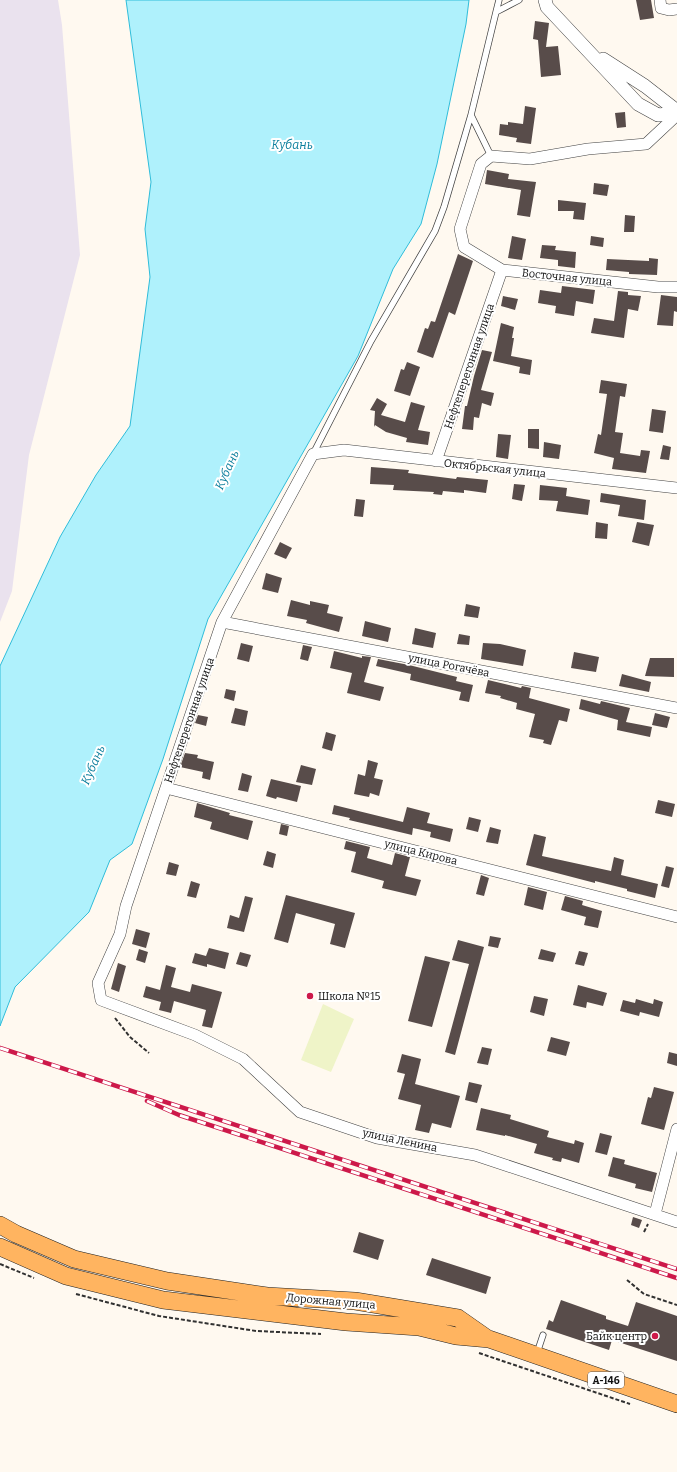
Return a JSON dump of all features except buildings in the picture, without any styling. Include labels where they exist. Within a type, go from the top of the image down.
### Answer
[{"type":"main road","name":"Дорожная улица","points":[[0,1225],[16,1234],[74,1259],[167,1281],[267,1296],[355,1301],[458,1318],[488,1339]]},
{"type":"main road","name":"Дорожная улица","points":[[0,1247],[66,1276],[161,1308],[419,1328],[456,1336],[488,1339],[677,1404]]},
{"type":"street","points":[[545,0],[547,7],[568,27],[587,50],[638,104],[658,115],[677,113]]},
{"type":"street","points":[[660,0],[661,8],[669,10],[677,8]]},
{"type":"street","points":[[587,50],[645,86],[677,113]]},
{"type":"street","points":[[491,156],[530,159],[588,149],[646,144],[677,113]]},
{"type":"street","name":"Восточная улица","points":[[491,156],[481,164],[460,229],[464,247],[502,270],[677,288]]},
{"type":"street","name":"Нефтеперегонная улица","points":[[436,461],[502,270]]},
{"type":"street","name":"Октябрьская улица","points":[[313,454],[344,450],[677,488]]},
{"type":"street","name":"Нефтеперегонная улица","points":[[101,1000],[98,983],[120,934],[126,906],[222,622],[313,454]]},
{"type":"street","name":"улица Рогачёва","points":[[222,622],[677,708]]},
{"type":"street","name":"улица Кирова","points":[[166,788],[677,917]]},
{"type":"street","name":"улица Ленина","points":[[101,1000],[195,1035],[243,1059],[300,1112],[377,1138],[475,1155],[677,1222]]},
{"type":"street","points":[[655,1214],[677,1129]]},
{"type":"lane","points":[[313,454],[371,341],[435,231],[444,207],[471,115],[499,0]]},
{"type":"lane","points":[[496,12],[519,0]]},
{"type":"lane","points":[[471,115],[491,156]]},
{"type":"lane","points":[[536,1356],[543,1334]]},
{"type":"path","points":[[101,1000],[130,1037],[148,1053]]},
{"type":"path","points":[[627,1280],[644,1294],[677,1305]]},
{"type":"path","points":[[161,1308],[256,1331],[325,1334]]},
{"type":"path","points":[[475,1351],[632,1404]]},
{"type":"shaded area","points":[[0,0],[58,0],[62,25],[80,255],[29,455],[12,591],[0,622]]},
{"type":"green space","points":[[323,1004],[354,1019],[331,1072],[301,1060]]},
{"type":"water","name":"Кубань","points":[[126,0],[469,0],[466,24],[437,164],[421,224],[393,269],[358,356],[208,619],[163,759],[132,844],[110,860],[89,912],[15,987],[0,1026],[0,666],[60,537],[96,475],[130,426],[150,277],[145,229],[151,182]]},
{"type":"railway","points":[[0,1048],[677,1269]]},
{"type":"railway","points":[[147,1101],[179,1115],[677,1278]]},
{"type":"place","name":"Школа №15","points":[[310,996]]},
{"type":"place","name":"Байк центр","points":[[655,1336]]}]
